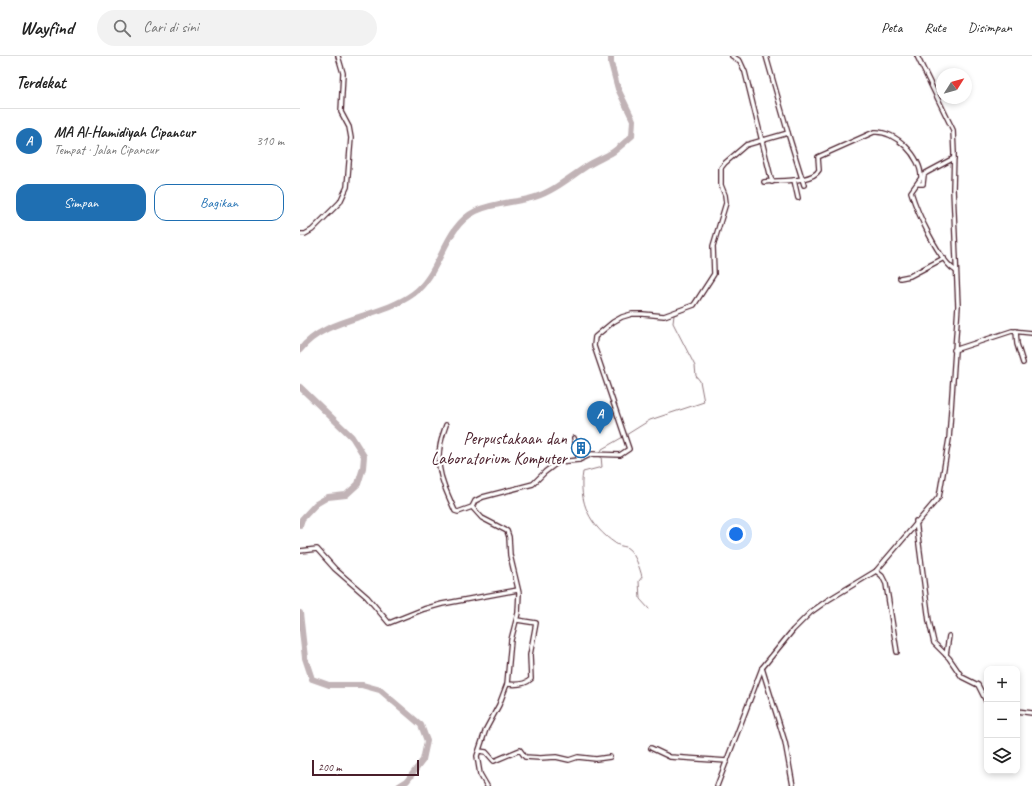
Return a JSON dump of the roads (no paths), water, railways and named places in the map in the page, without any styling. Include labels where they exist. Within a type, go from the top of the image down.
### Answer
[{"type":"street","points":[[300,234],[305,234],[312,230],[340,202],[346,186],[351,138],[349,127],[341,112],[343,73],[338,56]]},
{"type":"street","points":[[732,56],[740,61],[745,72],[772,182]]},
{"type":"street","points":[[766,56],[804,185]]},
{"type":"street","points":[[717,786],[762,668],[793,630],[811,612],[876,571],[916,521],[939,497],[943,482],[949,439],[958,306],[953,189],[953,130],[917,56]]},
{"type":"street","points":[[764,182],[794,180],[817,173],[818,157],[874,132],[892,137],[909,151],[918,163],[922,178],[911,192],[915,204],[948,265],[956,270]]},
{"type":"street","points":[[446,425],[439,449],[440,478],[456,512],[472,507],[475,501],[483,497],[510,489],[527,487],[533,484],[558,462],[579,460],[592,454],[620,455],[627,451],[629,446],[594,346],[595,337],[613,322],[622,317],[632,314],[664,316],[690,308],[714,274],[713,246],[726,203],[721,185],[722,168],[740,149],[762,140],[788,133]]},
{"type":"street","points":[[918,184],[923,184],[924,175],[926,173],[954,158]]},
{"type":"street","points":[[794,180],[798,198]]},
{"type":"street","points":[[900,278],[910,276],[944,258]]},
{"type":"street","points":[[954,350],[997,334],[1016,331],[1032,334]]},
{"type":"street","points":[[1016,331],[1017,344],[1023,363]]},
{"type":"street","points":[[574,438],[579,460]]},
{"type":"street","points":[[472,507],[482,518],[506,531],[509,537],[510,555],[518,590],[519,602],[517,620],[511,640],[507,684],[499,705],[486,729],[477,758],[480,774],[488,786]]},
{"type":"street","points":[[916,521],[931,634],[936,646],[946,655],[962,677],[978,685],[984,696]]},
{"type":"street","points":[[300,551],[317,550],[335,569],[367,597],[389,623],[424,609],[442,604],[518,590]]},
{"type":"street","points":[[876,571],[882,576],[886,584],[897,652]]},
{"type":"street","points":[[507,684],[518,685],[528,682],[531,679],[530,655],[536,623],[517,620]]},
{"type":"street","points":[[946,655],[949,636]]},
{"type":"street","points":[[762,668],[787,747],[793,786]]},
{"type":"street","points":[[1020,711],[1032,713]]},
{"type":"street","points":[[651,748],[670,757],[727,761]]},
{"type":"street","points":[[479,751],[486,752],[494,760],[519,750],[525,757],[556,757],[569,760],[578,757],[596,759],[610,757]]},
{"type":"waterway","points":[[300,350],[311,339],[338,324],[385,308],[400,302],[413,294],[423,285],[437,263],[449,239],[465,218],[483,208],[535,197],[549,191],[587,166],[613,152],[632,136],[633,120],[618,89],[611,63],[611,56]]},
{"type":"waterway","points":[[695,301],[703,287]]},
{"type":"waterway","points":[[626,435],[650,420],[704,402],[700,381],[696,376],[695,366],[673,323],[674,315],[693,307]]},
{"type":"waterway","points":[[300,387],[352,437],[364,456],[363,468],[358,484],[346,495],[328,497],[316,504],[302,519],[300,525]]},
{"type":"waterway","points":[[601,453],[602,449],[623,437]]},
{"type":"waterway","points":[[601,456],[602,467],[583,472],[582,493],[584,503],[599,529],[616,544],[626,547],[632,552],[642,577],[639,581],[640,599],[649,609]]},
{"type":"waterway","points":[[300,613],[305,658],[312,679],[329,685],[362,685],[380,690],[421,725],[427,741],[423,760],[407,781],[399,786]]},
{"type":"place","name":"MA Al-Hamidiyah Cipancur","points":[[600,434]]},
{"type":"place","name":"Perpustakaan dan Laboratorium Komputer","points":[[581,448]]}]
